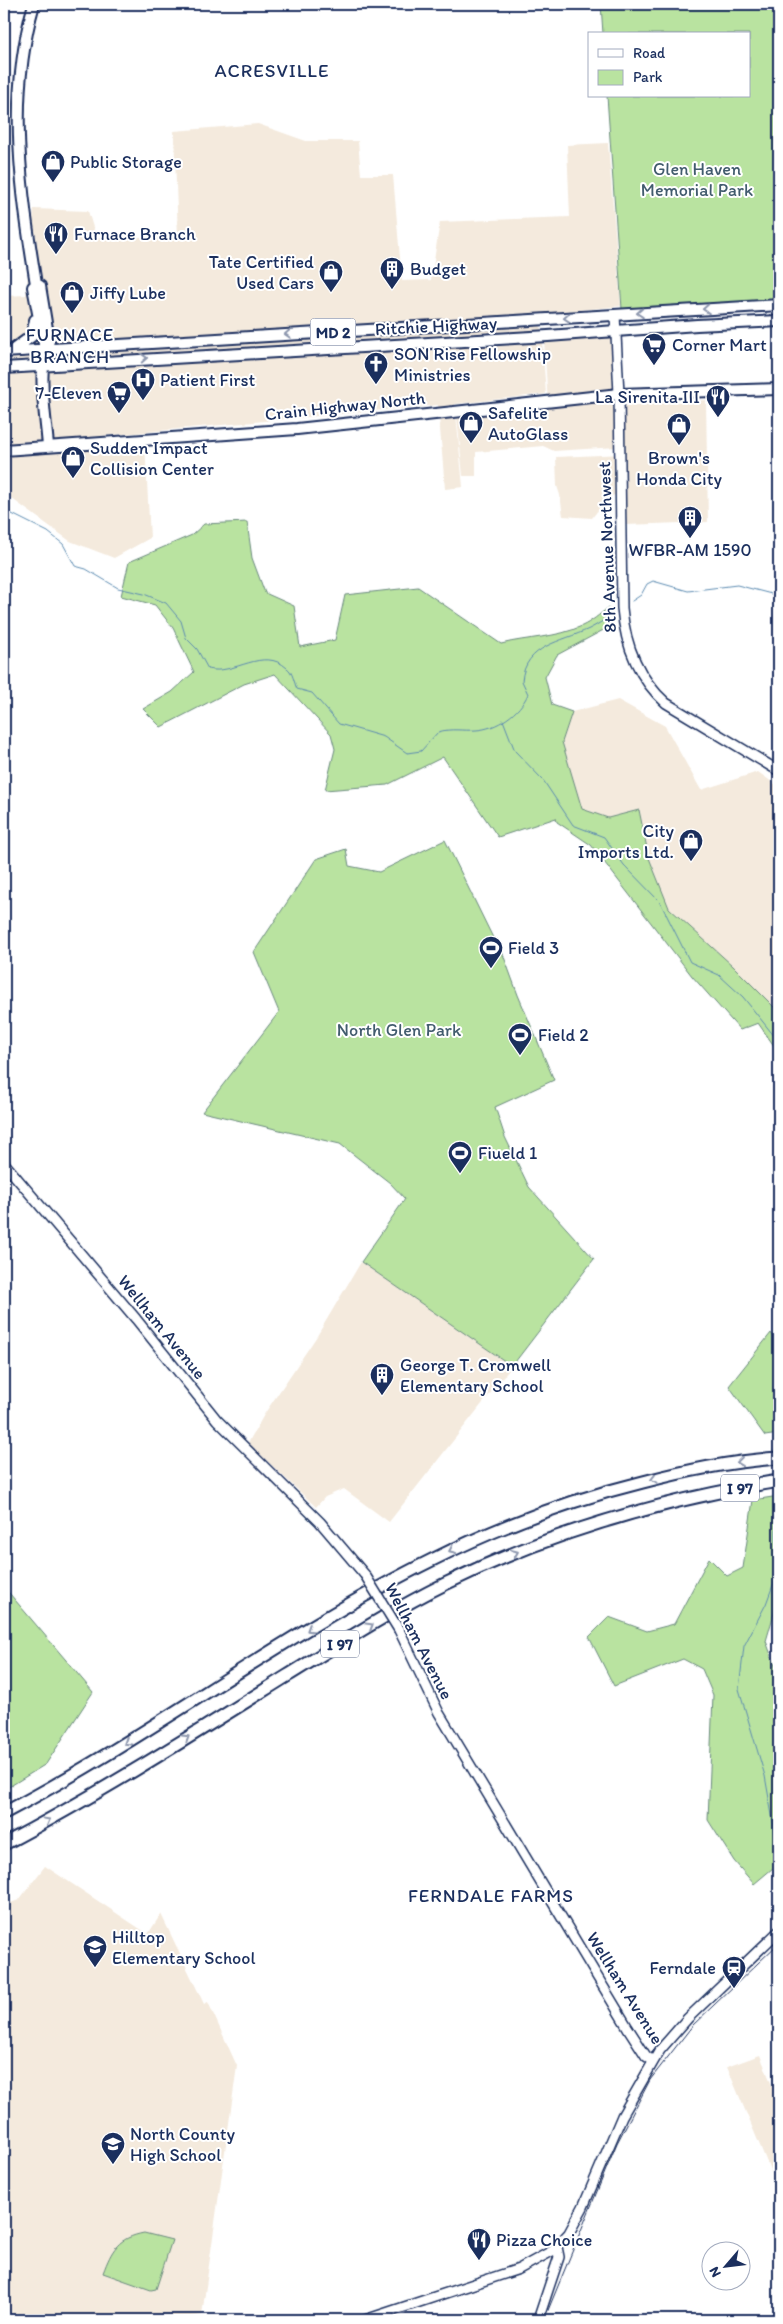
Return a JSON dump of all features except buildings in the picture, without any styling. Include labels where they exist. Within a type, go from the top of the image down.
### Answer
[{"type":"highway","name":"I 97","points":[[4,1813],[92,1763],[364,1596],[469,1542],[530,1517],[601,1492],[702,1468],[779,1458]]},
{"type":"highway","name":"I 97","points":[[4,1844],[104,1788],[376,1622],[444,1585],[517,1552],[608,1520],[678,1501],[779,1481]]},
{"type":"main road","points":[[7,352],[29,340],[34,332],[34,287],[36,284],[22,185],[18,133],[23,58],[34,4]]},
{"type":"main road","points":[[36,284],[40,286],[49,342],[45,349]]},
{"type":"main road","points":[[35,299],[45,349],[43,364],[48,446]]},
{"type":"main road","name":"Ritchie Highway","points":[[7,352],[779,305]]},
{"type":"main road","name":"Ritchie Highway","points":[[4,368],[43,364],[616,331],[697,324],[779,322]]},
{"type":"main road","name":"Crain Highway North","points":[[4,450],[297,429],[620,394],[779,389]]},
{"type":"street","name":"8th Avenue Northwest","points":[[615,315],[620,394],[622,608],[624,628],[633,661],[656,694],[666,703],[779,771]]},
{"type":"street","name":"Wellham Avenue","points":[[4,1163],[136,1319],[217,1420],[324,1526],[365,1575],[399,1630],[439,1713],[628,2028],[646,2056],[653,2061]]},
{"type":"street","points":[[365,2320],[518,2269],[557,2248],[576,2222],[619,2122],[653,2061],[681,2025],[779,1931]]},
{"type":"street","points":[[538,2320],[560,2257],[557,2248]]},
{"type":"shaded area","points":[[258,124],[306,141],[358,141],[361,175],[393,175],[402,281],[431,280],[440,222],[570,217],[567,145],[608,143],[621,306],[540,314],[546,394],[455,404],[463,487],[445,489],[438,405],[4,445],[4,296],[26,295],[34,209],[88,211],[96,237],[178,237],[174,131]]},
{"type":"shaded area","points":[[613,334],[617,447],[554,451],[543,446],[476,452],[476,476],[463,476],[457,417],[548,405],[544,340]]},
{"type":"shaded area","points":[[706,400],[708,522],[626,525],[624,494],[609,496],[592,518],[563,516],[557,486],[556,457],[624,454],[622,406]]},
{"type":"shaded area","points":[[145,443],[150,538],[114,558],[70,541],[4,493],[4,455]]},
{"type":"shaded area","points":[[618,700],[665,726],[701,790],[758,772],[779,787],[779,1012],[733,966],[669,908],[649,858],[639,810],[608,818],[582,809],[562,742],[572,712]]},
{"type":"shaded area","points":[[361,1262],[512,1366],[389,1522],[344,1489],[325,1497],[316,1507],[248,1443],[265,1413],[317,1336]]},
{"type":"shaded area","points":[[45,1866],[148,1934],[161,1914],[204,2004],[208,2002],[237,2066],[202,2315],[173,2320],[4,2320],[4,1905],[19,1900]]},
{"type":"shaded area","points":[[760,2055],[779,2103],[779,2191],[727,2067]]},
{"type":"green space","name":"Glen Haven Memorial Park","points":[[601,4],[779,4],[779,299],[622,309],[607,98],[750,98],[750,32],[603,32]]},
{"type":"green space","points":[[247,522],[252,558],[265,593],[294,606],[300,647],[335,640],[345,595],[418,587],[501,644],[572,630],[589,622],[608,608],[609,627],[557,655],[545,677],[552,705],[572,712],[562,742],[582,809],[608,818],[639,810],[649,858],[669,908],[733,966],[779,1012],[779,1063],[776,1059],[777,1050],[758,1023],[740,1030],[692,976],[591,845],[557,822],[556,818],[498,837],[443,757],[387,785],[325,790],[335,749],[331,734],[275,674],[244,684],[161,727],[143,709],[172,692],[194,672],[173,628],[155,605],[121,596],[129,562],[192,535],[204,524]]},
{"type":"green space","name":"North Glen Park","points":[[445,840],[497,946],[500,946],[518,995],[554,1080],[495,1107],[505,1137],[529,1187],[594,1259],[512,1366],[361,1262],[405,1199],[390,1183],[340,1144],[202,1112],[279,1012],[254,952],[316,859],[346,849],[349,866],[379,872]]},
{"type":"green space","points":[[771,1333],[779,1344],[779,1434],[765,1436],[729,1386]]},
{"type":"green space","points":[[779,1496],[779,1596],[766,1641],[779,1677],[779,1863],[754,1884],[734,1861],[708,1820],[713,1695],[702,1669],[683,1659],[614,1686],[589,1637],[609,1617],[647,1631],[674,1624],[709,1558],[727,1576],[743,1568],[753,1500]]},
{"type":"green space","points":[[4,1587],[93,1692],[46,1764],[4,1790]]},
{"type":"green space","points":[[144,2233],[172,2240],[156,2289],[151,2290],[103,2273],[117,2246],[128,2238]]},
{"type":"waterway","points":[[4,510],[48,532],[63,544],[75,566],[86,569],[118,588],[144,594],[166,603],[181,621],[186,638],[197,649],[208,669],[228,669],[258,660],[278,662],[289,670],[297,689],[312,693],[339,724],[384,737],[407,753],[421,751],[438,732],[484,729],[507,719],[519,708],[528,694],[522,681],[525,669],[537,652],[546,646],[589,629],[612,614]]},
{"type":"waterway","points":[[632,601],[641,595],[647,584],[653,581],[688,591],[737,585],[779,596]]},
{"type":"waterway","points":[[503,720],[515,751],[543,780],[573,825],[604,837],[624,865],[660,902],[690,962],[719,975],[743,997],[779,1042]]},
{"type":"waterway","points":[[776,1838],[765,1776],[739,1689],[744,1646],[766,1604],[776,1577],[776,1506],[779,1504]]},
{"type":"tram line","points":[[544,2320],[617,2143],[650,2080],[693,2025],[779,1943]]},
{"type":"place","name":"Public Storage","points":[[53,183]]},
{"type":"place","name":"Furnace Branch","points":[[56,255]]},
{"type":"place","name":"Budget","points":[[392,290]]},
{"type":"place","name":"Tate Certified Used Cars","points":[[331,293]]},
{"type":"place","name":"Jiffy Lube","points":[[72,314]]},
{"type":"place","name":"Corner Mart","points":[[654,366]]},
{"type":"place","name":"SON Rise Fellowship Ministries","points":[[376,385]]},
{"type":"place","name":"Patient First","points":[[143,401]]},
{"type":"place","name":"7-Eleven","points":[[119,414]]},
{"type":"place","name":"La Sirenita III","points":[[718,418]]},
{"type":"place","name":"Safelite AutoGlass","points":[[471,444]]},
{"type":"place","name":"Brown's Honda City","points":[[679,446]]},
{"type":"place","name":"Sudden Impact Collision Center","points":[[73,479]]},
{"type":"place","name":"WFBR-AM 1590","points":[[690,539]]},
{"type":"place","name":"City Imports Ltd.","points":[[691,862]]},
{"type":"place","name":"Field 3","points":[[491,969]]},
{"type":"place","name":"Field 2","points":[[520,1056]]},
{"type":"place","name":"Fiueld 1","points":[[460,1174]]},
{"type":"place","name":"George T. Cromwell Elementary School","points":[[382,1396]]},
{"type":"place","name":"Hilltop Elementary School","points":[[95,1968]]},
{"type":"place","name":"Ferndale","points":[[734,1989]]},
{"type":"place","name":"North County High School","points":[[113,2165]]},
{"type":"place","name":"Pizza Choice","points":[[479,2261]]},
{"type":"district","name":"ACRESVILLE","points":[[272,70]]},
{"type":"district","name":"FURNACE BRANCH","points":[[70,345]]},
{"type":"district","name":"FERNDALE FARMS","points":[[491,1895]]}]
